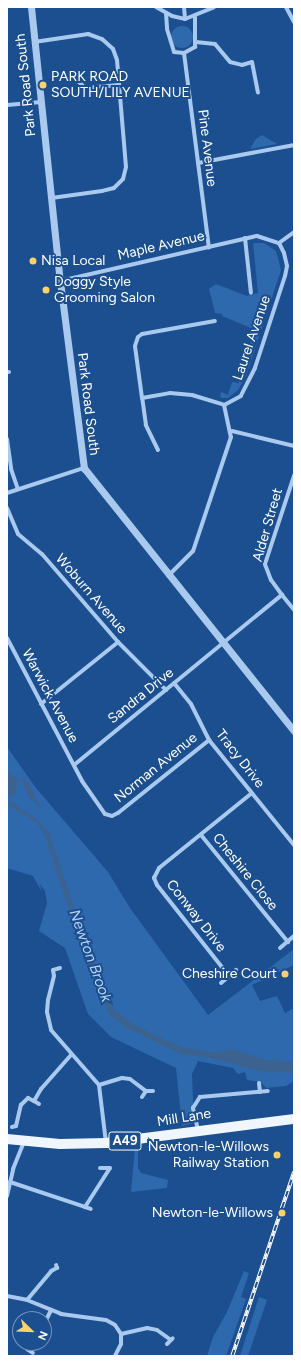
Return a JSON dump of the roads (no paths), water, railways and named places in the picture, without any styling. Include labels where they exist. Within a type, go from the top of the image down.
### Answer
[{"type":"main road","name":"Mill Lane","points":[[7,1140],[24,1142],[106,1143],[294,1118]]},
{"type":"street","name":"Park Road South","points":[[31,7],[60,281],[84,468],[168,576],[294,731]]},
{"type":"street","points":[[156,7],[166,13],[185,19],[194,17],[214,7]]},
{"type":"street","points":[[184,7],[185,19]]},
{"type":"street","points":[[286,7],[294,22]]},
{"type":"street","points":[[166,13],[171,49],[174,52],[184,53],[195,47],[194,17]]},
{"type":"street","points":[[34,42],[88,34],[102,39],[115,55],[126,167],[123,179],[114,188],[51,198]]},
{"type":"street","points":[[196,42],[215,44],[230,62],[242,65],[252,62],[258,92]]},
{"type":"street","name":"Pine Avenue","points":[[184,53],[209,247]]},
{"type":"street","points":[[79,82],[85,88],[118,85]]},
{"type":"street","points":[[7,105],[40,102]]},
{"type":"street","points":[[198,163],[294,145]]},
{"type":"street","points":[[244,238],[257,236],[279,243],[294,232]]},
{"type":"street","name":"Maple Avenue","points":[[60,281],[244,238]]},
{"type":"street","name":"Laurel Avenue","points":[[244,238],[251,293]]},
{"type":"street","name":"Laurel Avenue","points":[[224,405],[241,396],[255,368],[286,271],[286,261],[279,243]]},
{"type":"street","points":[[158,450],[146,425],[135,346],[138,337],[142,334],[215,321]]},
{"type":"street","points":[[142,398],[170,393],[192,395],[224,405],[232,431],[193,552],[168,576]]},
{"type":"street","points":[[232,431],[294,446]]},
{"type":"street","points":[[7,439],[11,469],[18,489]]},
{"type":"street","points":[[7,493],[84,468]]},
{"type":"street","name":"Alder Street","points":[[294,476],[265,564],[271,580],[294,610]]},
{"type":"street","name":"Woburn Avenue","points":[[7,508],[18,534],[42,554],[118,642],[166,690]]},
{"type":"street","points":[[223,644],[282,595]]},
{"type":"street","name":"Warwick Avenue","points":[[7,638],[74,765]]},
{"type":"street","points":[[41,704],[118,642]]},
{"type":"street","name":"Sandra Drive","points":[[74,765],[223,644]]},
{"type":"street","name":"Tracy Drive","points":[[174,683],[192,704],[209,740],[294,845]]},
{"type":"street","name":"Norman Avenue","points":[[74,765],[102,812],[112,816],[209,740]]},
{"type":"street","name":"Conway Drive","points":[[229,976],[155,881],[159,868],[252,793]]},
{"type":"street","name":"Cheshire Close","points":[[201,834],[288,942]]},
{"type":"street","points":[[280,948],[294,936]]},
{"type":"street","points":[[47,971],[60,968]]},
{"type":"street","points":[[53,970],[48,1012],[54,1036],[99,1085],[106,1143]]},
{"type":"street","points":[[222,983],[236,970]]},
{"type":"street","points":[[34,1100],[71,1055]]},
{"type":"street","points":[[99,1085],[122,1078],[130,1080],[146,1091],[154,1091]]},
{"type":"street","points":[[259,1083],[260,1092]]},
{"type":"street","points":[[142,1097],[146,1091]]},
{"type":"street","points":[[198,1130],[193,1108],[200,1096],[268,1092]]},
{"type":"street","points":[[12,1127],[16,1126],[21,1105],[28,1098],[39,1104]]},
{"type":"street","points":[[7,1196],[10,1182],[24,1142]]},
{"type":"street","points":[[85,1207],[112,1168],[100,1168]]},
{"type":"street","points":[[10,1182],[91,1209]]},
{"type":"street","points":[[27,1300],[51,1271],[57,1268]]},
{"type":"street","points":[[7,1296],[27,1300],[71,1316],[106,1320],[115,1324],[121,1334],[121,1344],[115,1356]]},
{"type":"street","points":[[121,1334],[147,1328],[157,1330],[172,1339],[167,1344]]},
{"type":"water","points":[[7,772],[18,779],[15,795],[7,797]]},
{"type":"water","points":[[21,777],[29,783],[41,809],[29,797]]},
{"type":"water","name":"Newton Brook","points":[[7,799],[38,820],[49,833],[81,929],[114,1010],[138,1027],[181,1047],[217,1053],[231,1049],[266,1060],[294,1062],[294,1073],[260,1071],[211,1058],[181,1054],[125,1027],[110,1015],[99,995],[85,959],[45,835],[37,823],[7,804]]},
{"type":"railway","points":[[232,1356],[294,1172]]},
{"type":"place","name":"PARK ROAD SOUTH/LILY AVENUE","points":[[43,85]]},
{"type":"place","name":"Nisa Local","points":[[33,261]]},
{"type":"place","name":"Doggy Style Grooming Salon","points":[[46,290]]},
{"type":"place","name":"Cheshire Court","points":[[285,974]]},
{"type":"place","name":"Newton-le-Willows Railway Station","points":[[277,1155]]},
{"type":"place","name":"Newton-le-Willows","points":[[282,1213]]}]
